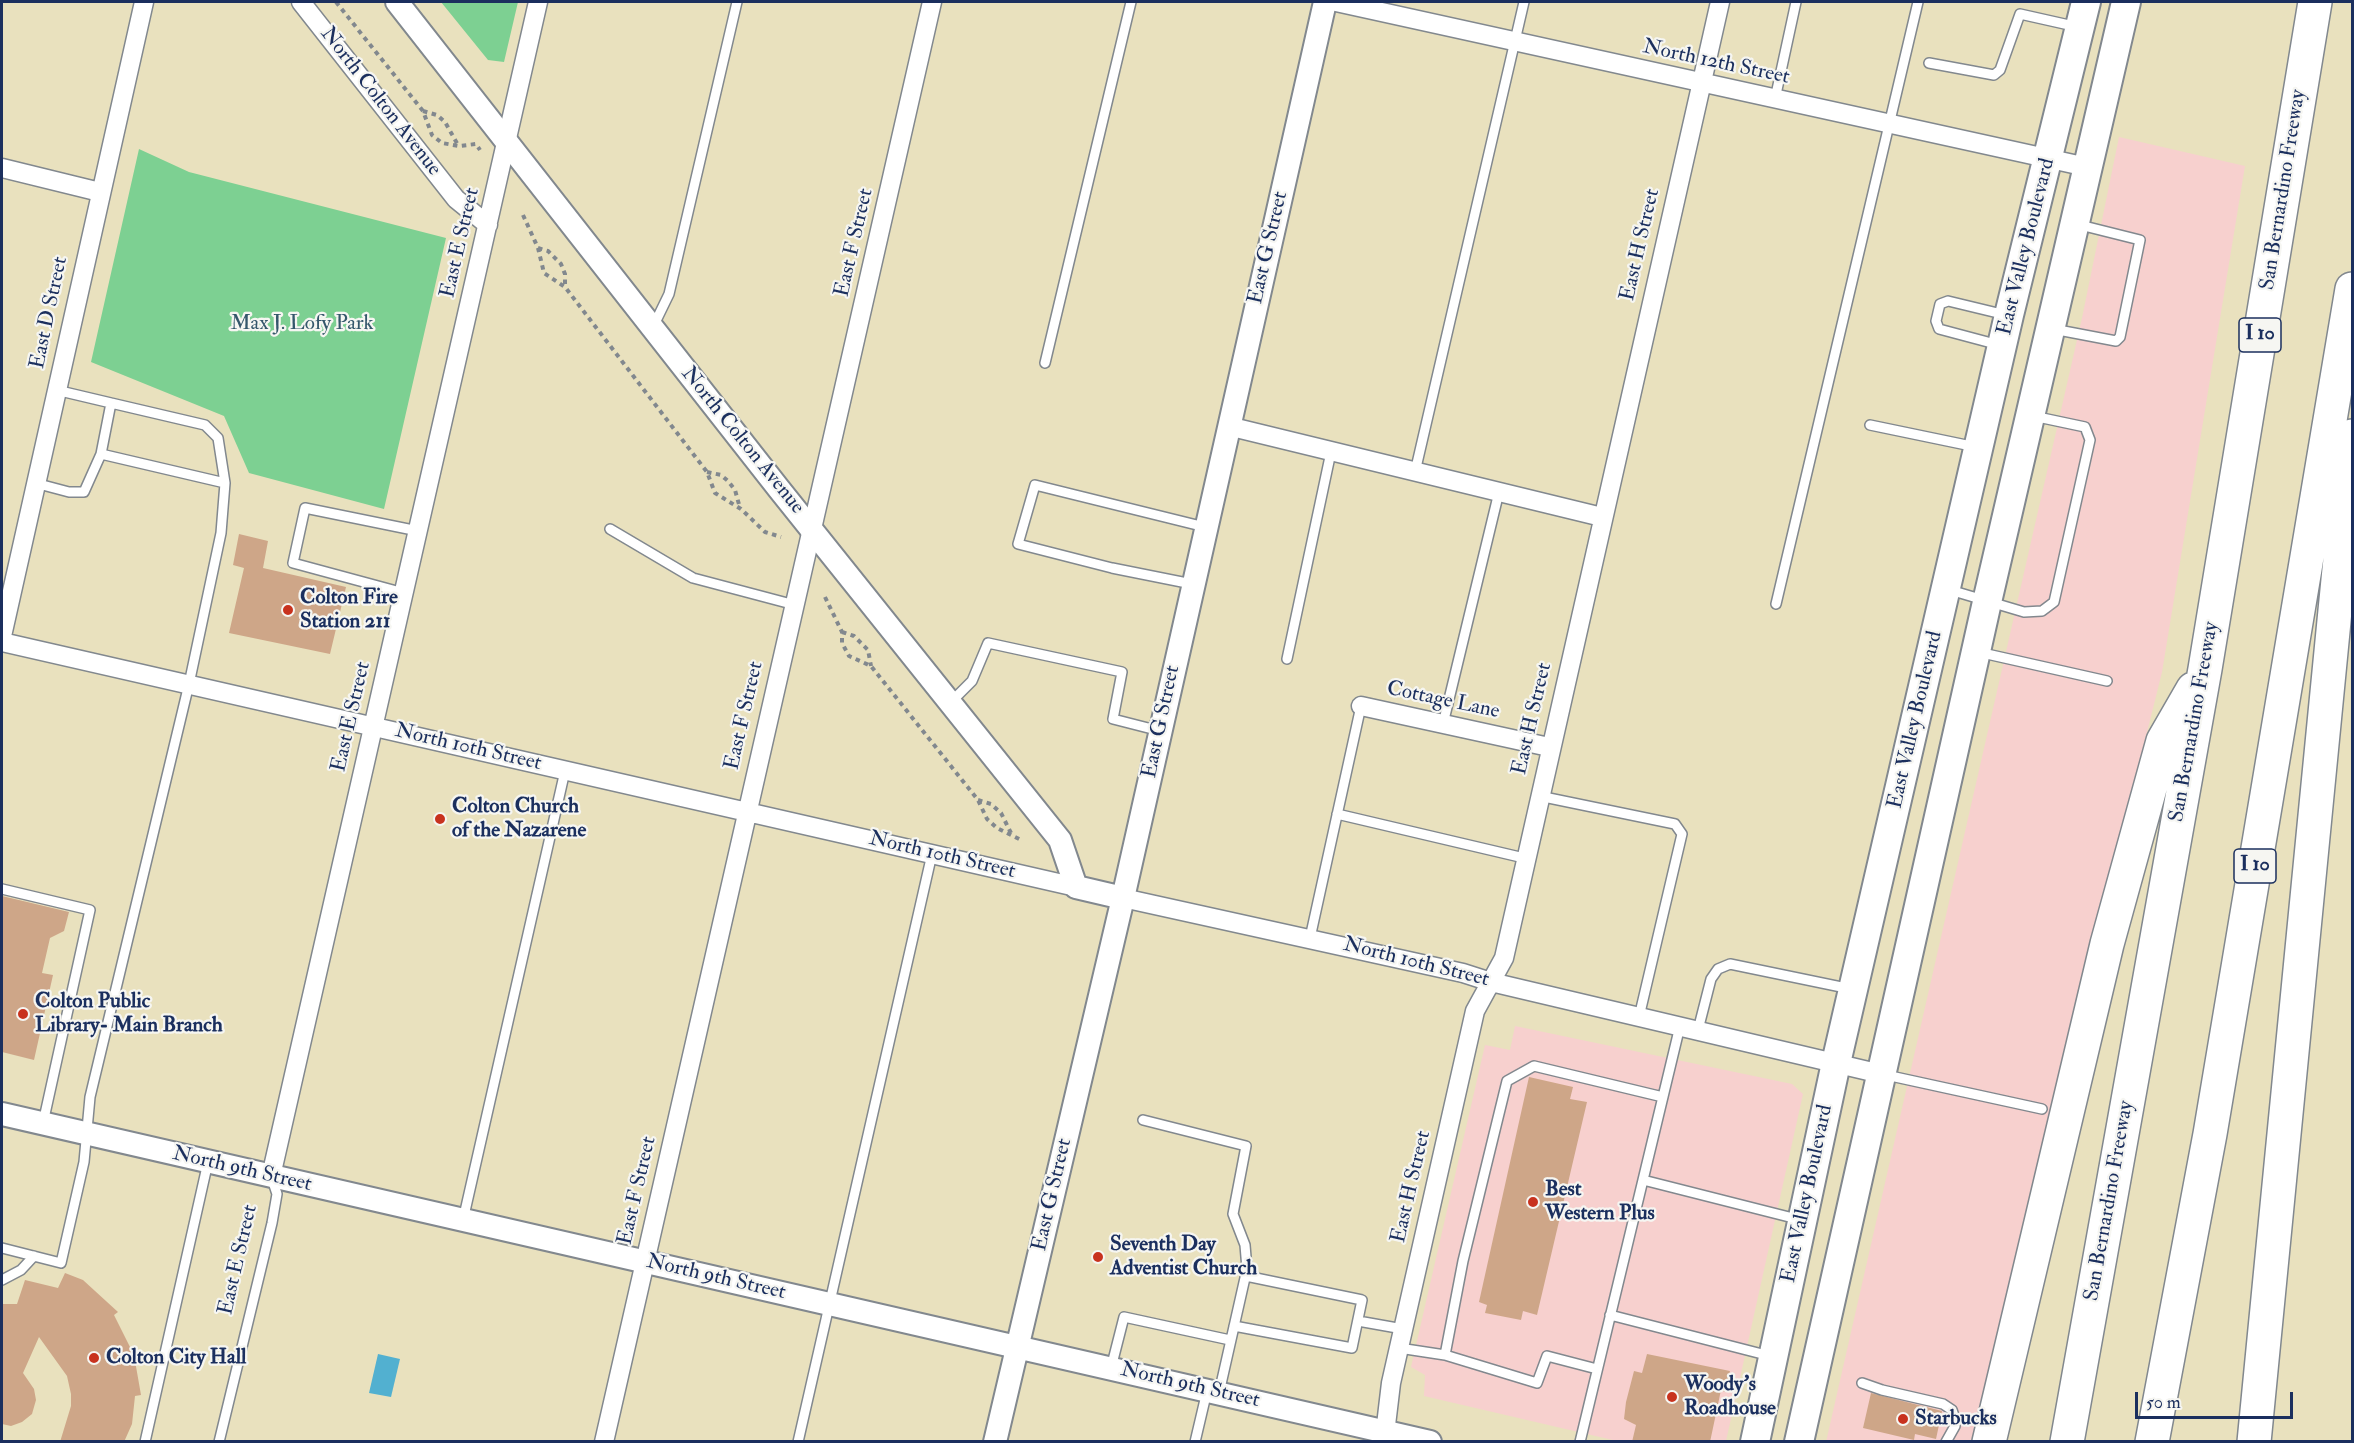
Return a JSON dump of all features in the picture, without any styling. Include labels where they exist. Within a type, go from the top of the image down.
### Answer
[{"type":"highway","name":"San Bernardino Freeway","points":[[2067,1442],[2205,669],[2315,2]]},
{"type":"highway","name":"I 10","points":[[2152,1442],[2210,1134],[2352,289]]},
{"type":"highway","points":[[2254,1442],[2352,436]]},
{"type":"highway","points":[[1989,1442],[2107,944],[2163,741],[2205,669]]},
{"type":"main road","name":"East Valley Boulevard","points":[[1799,1442],[1987,602],[2126,2]]},
{"type":"main road","name":"East Valley Boulevard","points":[[1755,1442],[1836,1063],[1855,990],[2009,315],[2083,14]]},
{"type":"street","name":"East D Street","points":[[2,636],[144,2]]},
{"type":"street","name":"North Colton Avenue","points":[[301,2],[456,199],[488,225]]},
{"type":"street","name":"North Colton Avenue","points":[[397,2],[652,328],[1060,840],[1076,887]]},
{"type":"street","name":"East E Street","points":[[271,1176],[538,2]]},
{"type":"street","name":"East F Street","points":[[604,1442],[932,2]]},
{"type":"street","name":"East G Street","points":[[995,1442],[1124,898],[1192,584],[1325,2]]},
{"type":"street","name":"North 12th Street","points":[[1336,2],[2087,167]]},
{"type":"street","name":"East H Street","points":[[1384,1436],[1403,1329],[1475,1011],[1504,958],[1549,747],[1720,2]]},
{"type":"street","points":[[2,168],[100,192]]},
{"type":"street","points":[[1228,426],[1602,517]]},
{"type":"street","name":"North 10th Street","points":[[2,642],[1463,973],[1491,982],[1881,1074]]},
{"type":"street","name":"Cottage Lane","points":[[1361,706],[1549,747]]},
{"type":"street","name":"North 9th Street","points":[[2,1114],[1111,1368],[1384,1436],[1430,1442]]},
{"type":"lane","points":[[652,328],[669,294],[737,2]]},
{"type":"lane","points":[[1046,363],[1131,2]]},
{"type":"lane","points":[[1414,472],[1524,2]]},
{"type":"lane","points":[[1775,99],[1796,2]]},
{"type":"lane","points":[[1776,604],[1918,2]]},
{"type":"lane","points":[[1929,63],[1994,75],[2001,69],[2020,14],[2083,14]]},
{"type":"lane","points":[[2050,328],[2116,341],[2120,337],[2140,240],[2074,223]]},
{"type":"lane","points":[[2002,346],[1939,329],[1936,321],[1940,304],[1948,301],[2009,315]]},
{"type":"lane","points":[[2,1248],[61,1263],[84,1162],[90,1097],[189,684],[221,533],[225,483],[218,438],[205,425],[56,390]]},
{"type":"lane","points":[[35,483],[69,492],[84,492],[101,454],[111,403]]},
{"type":"lane","points":[[1946,589],[2024,612],[2043,610],[2054,602],[2090,440],[2085,427],[2031,416]]},
{"type":"lane","points":[[1869,425],[1979,447]]},
{"type":"lane","points":[[1287,659],[1330,452]]},
{"type":"lane","points":[[101,454],[225,483]]},
{"type":"lane","points":[[1192,584],[1112,568],[1018,544],[1035,485],[1205,527]]},
{"type":"lane","points":[[1443,724],[1498,492]]},
{"type":"lane","points":[[404,593],[293,562],[305,507],[418,531]]},
{"type":"lane","points":[[610,529],[693,578],[795,605]]},
{"type":"lane","points":[[950,703],[972,681],[988,643],[1122,672],[1113,719],[1160,730]]},
{"type":"lane","points":[[1976,652],[2107,681]]},
{"type":"lane","points":[[1310,938],[1361,706]]},
{"type":"lane","points":[[463,1220],[565,771]]},
{"type":"lane","points":[[1539,796],[1675,824],[1682,834],[1639,1017]]},
{"type":"lane","points":[[1337,814],[1524,858]]},
{"type":"lane","points":[[798,1442],[932,854]]},
{"type":"lane","points":[[2,889],[90,910],[43,1124]]},
{"type":"lane","points":[[1580,1442],[1663,1097],[1689,1028],[1711,979],[1718,969],[1730,964],[1855,990]]},
{"type":"lane","points":[[1445,1355],[1463,1261],[1507,1081],[1534,1066],[1663,1097]]},
{"type":"lane","points":[[1881,1074],[2042,1108]]},
{"type":"lane","points":[[1143,1120],[1246,1146],[1233,1214],[1245,1245],[1246,1276],[1230,1340],[1195,1442]]},
{"type":"lane","points":[[145,1442],[208,1162]]},
{"type":"lane","name":"East E Street","points":[[219,1442],[278,1194],[271,1176]]},
{"type":"lane","points":[[1643,1180],[1802,1220]]},
{"type":"lane","points":[[2,1280],[21,1270],[34,1256]]},
{"type":"lane","points":[[1234,1326],[1352,1348],[1362,1300],[1246,1276]]},
{"type":"lane","points":[[1610,1315],[1773,1357]]},
{"type":"lane","points":[[1111,1368],[1124,1317],[1230,1340]]},
{"type":"lane","points":[[1358,1320],[1403,1329]]},
{"type":"lane","points":[[1399,1348],[1445,1355],[1537,1383],[1547,1356],[1598,1370]]},
{"type":"lane","points":[[1862,1383],[1943,1404],[1952,1410],[1955,1426],[1946,1442]]},
{"type":"path","points":[[336,2],[423,111],[432,135],[442,142],[459,146],[476,144],[480,150]]},
{"type":"path","points":[[423,111],[436,115],[445,122],[459,146]]},
{"type":"path","points":[[523,215],[538,248],[544,273],[565,287],[707,472],[715,494],[741,508],[765,532],[781,537]]},
{"type":"path","points":[[538,248],[548,251],[561,264],[565,274],[565,287]]},
{"type":"path","points":[[707,472],[721,475],[729,481],[741,508]]},
{"type":"path","points":[[825,597],[842,632],[842,643],[849,656],[871,666],[978,800],[987,819],[997,828],[1023,841]]},
{"type":"path","points":[[842,632],[854,636],[868,650],[871,666]]},
{"type":"path","points":[[978,800],[991,804],[1001,813],[1011,833]]},
{"type":"shaded area","points":[[2119,137],[2245,166],[2162,672],[1971,1441],[1826,1442],[2082,318]]},
{"type":"shaded area","points":[[1515,1026],[1792,1084],[1803,1094],[1726,1441],[1617,1441],[1424,1396],[1425,1375],[1411,1367],[1485,1045],[1510,1050]]},
{"type":"green space","points":[[441,2],[518,2],[504,62],[488,60]]},
{"type":"green space","name":"Max J. Lofy Park","points":[[139,149],[189,172],[446,238],[384,509],[249,473],[224,416],[91,362]]},
{"type":"water","points":[[378,1354],[400,1359],[391,1397],[369,1393]]},
{"type":"building","name":"Colton Fire Station 211","points":[[239,534],[268,541],[263,568],[346,587],[330,654],[229,633],[244,568],[233,565]]},
{"type":"building","name":"Colton Public Library- Main Branch","points":[[2,896],[69,912],[64,931],[50,938],[42,973],[53,975],[34,1060],[2,1052]]},
{"type":"building","name":"Best Western Plus","points":[[1529,1077],[1573,1087],[1570,1099],[1587,1102],[1537,1315],[1523,1311],[1521,1320],[1485,1313],[1487,1305],[1479,1302]]},
{"type":"building","name":"Colton City Hall","points":[[65,1273],[83,1280],[118,1312],[114,1315],[134,1355],[141,1395],[135,1396],[132,1424],[124,1442],[60,1442],[71,1406],[71,1394],[67,1376],[39,1337],[23,1373],[34,1389],[36,1400],[32,1414],[22,1422],[11,1426],[2,1424],[2,1304],[17,1304],[25,1280],[58,1288]]},
{"type":"building","name":"Woody's Roadhouse","points":[[1647,1354],[1730,1371],[1725,1392],[1721,1390],[1710,1442],[1632,1442],[1636,1425],[1624,1419],[1626,1402],[1634,1371],[1642,1373]]},
{"type":"building","name":"Starbucks","points":[[1871,1393],[1942,1411],[1936,1439],[1915,1434],[1914,1440],[1863,1428]]},
{"type":"place","name":"Colton Fire Station 211","points":[[288,610]]},
{"type":"place","name":"Colton Church of the Nazarene","points":[[440,819]]},
{"type":"place","name":"Colton Public Library- Main Branch","points":[[23,1014]]},
{"type":"place","name":"Best Western Plus","points":[[1533,1202]]},
{"type":"place","name":"Seventh Day Adventist Church","points":[[1098,1257]]},
{"type":"place","name":"Colton City Hall","points":[[94,1358]]},
{"type":"place","name":"Woody's Roadhouse","points":[[1672,1397]]},
{"type":"place","name":"Starbucks","points":[[1903,1419]]}]
